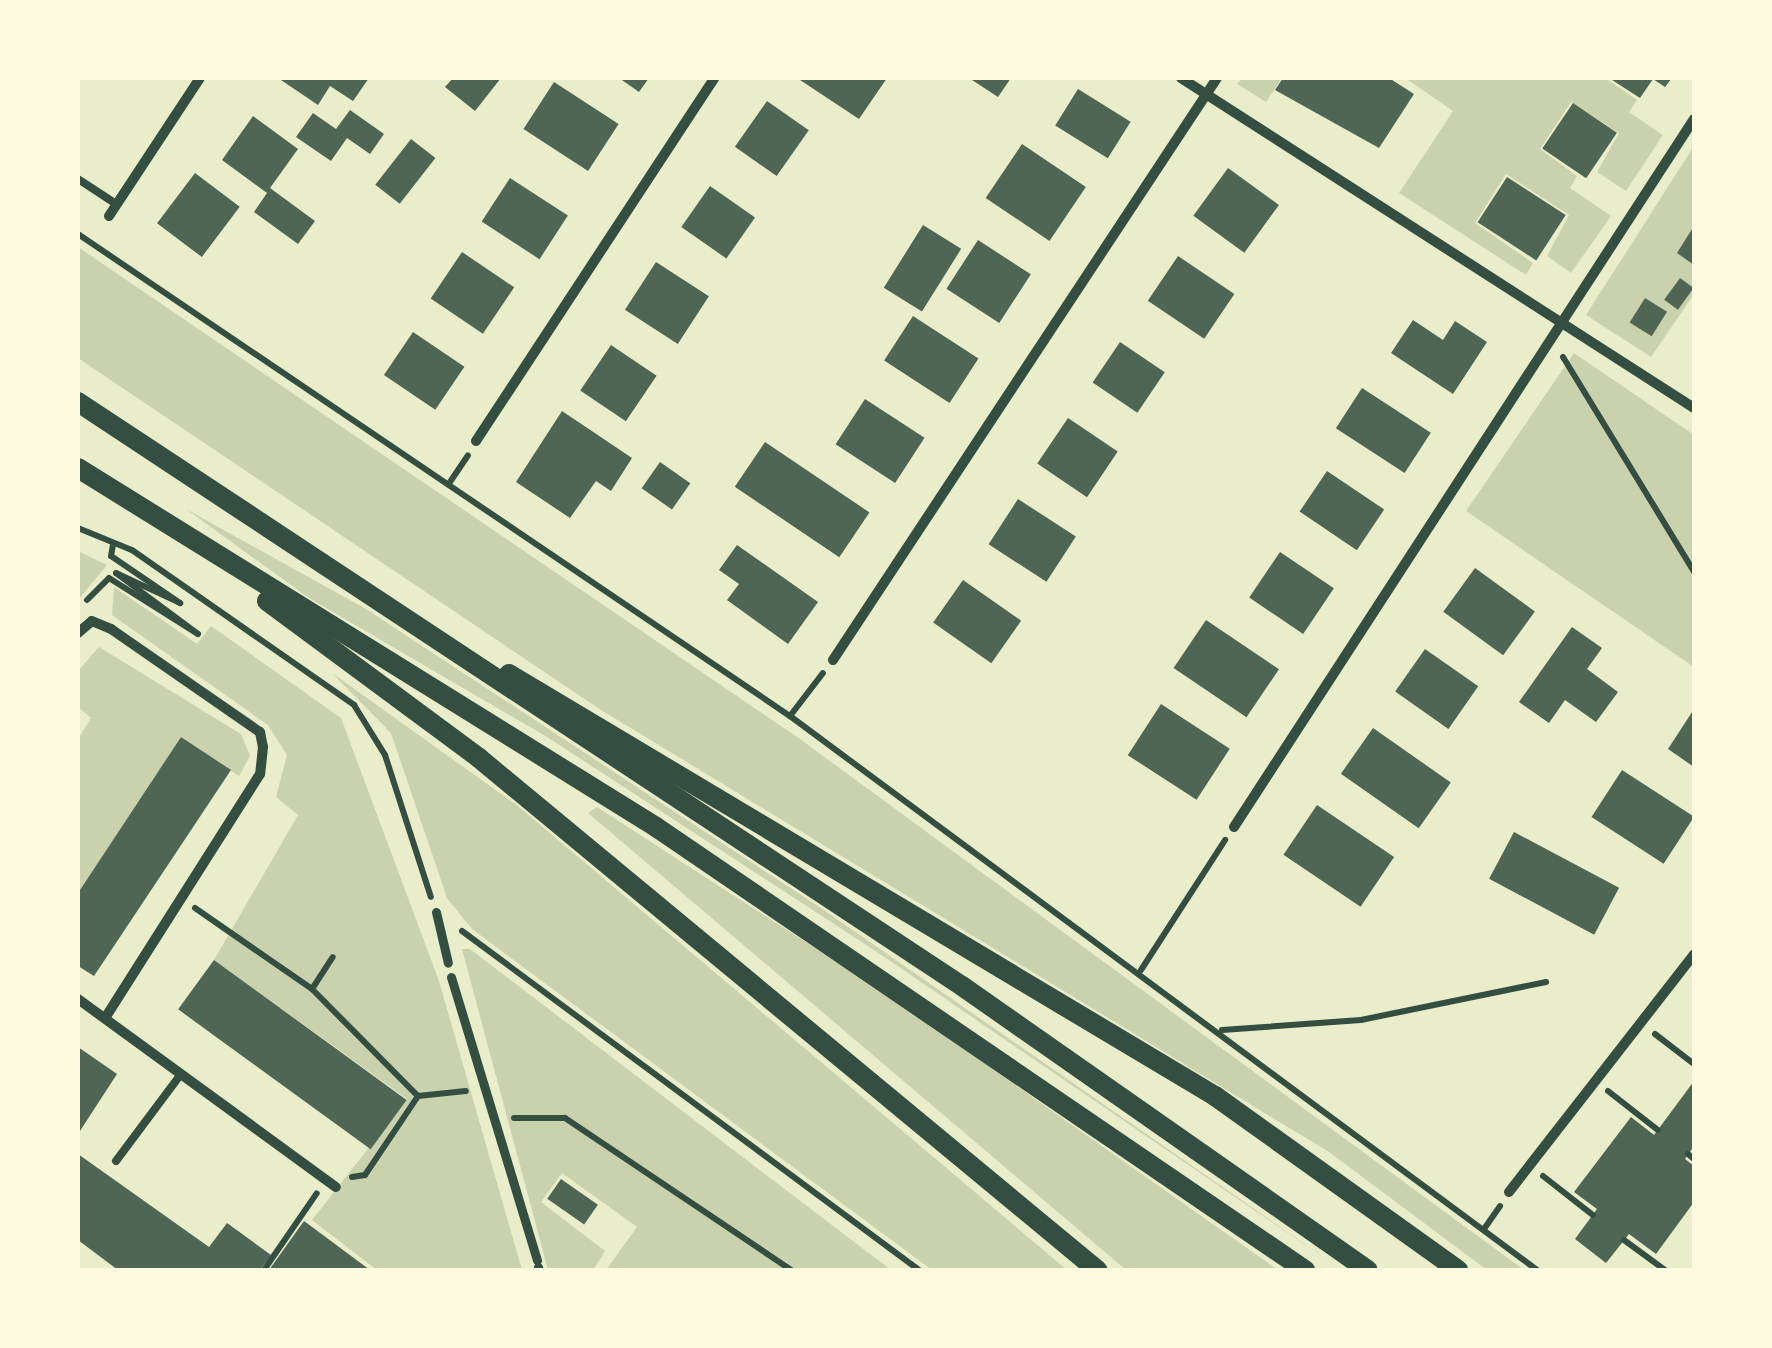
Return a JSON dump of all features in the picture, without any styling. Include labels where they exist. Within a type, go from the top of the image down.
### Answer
[{"type":"main road","points":[[78,402],[962,986],[1368,1270]]},
{"type":"main road","points":[[78,468],[233,569],[656,827],[1305,1270]]},
{"type":"main road","points":[[233,569],[329,655],[480,758],[1097,1270]]},
{"type":"main road","points":[[465,658],[552,695],[1089,1018],[1340,1179],[1458,1270]]},
{"type":"street","points":[[108,216],[200,78]]},
{"type":"street","points":[[476,442],[714,78]]},
{"type":"street","points":[[1180,78],[1694,408]]},
{"type":"street","points":[[833,660],[1217,78]]},
{"type":"street","points":[[1234,827],[1694,118]]},
{"type":"street","points":[[78,632],[92,621],[110,629],[260,732],[260,774],[105,1018]]},
{"type":"street","points":[[436,912],[448,964]]},
{"type":"street","points":[[1509,1192],[1694,954]]},
{"type":"street","points":[[452,978],[488,1088],[538,1266]]},
{"type":"street","points":[[78,999],[331,1183]]},
{"type":"lane","points":[[78,179],[116,204]]},
{"type":"lane","points":[[116,1161],[181,1074]]},
{"type":"path","points":[[78,234],[790,716],[1222,1030],[1537,1270]]},
{"type":"path","points":[[1563,357],[1694,572]]},
{"type":"path","points":[[450,483],[476,442]]},
{"type":"path","points":[[78,528],[114,545],[354,705],[385,755],[436,912],[919,1270]]},
{"type":"path","points":[[114,545],[111,556],[115,573],[194,638],[115,573]]},
{"type":"path","points":[[111,556],[180,602],[115,573]]},
{"type":"path","points":[[78,608],[81,599],[115,573]]},
{"type":"path","points":[[790,716],[833,660]]},
{"type":"path","points":[[1141,970],[1234,827]]},
{"type":"path","points":[[181,898],[312,988],[418,1096]]},
{"type":"path","points":[[312,988],[332,957]]},
{"type":"path","points":[[1222,1030],[1362,1020],[1546,982]]},
{"type":"path","points":[[1640,1023],[1694,1064]]},
{"type":"path","points":[[1595,1081],[1658,1130]]},
{"type":"path","points":[[365,1176],[418,1096],[488,1088]]},
{"type":"path","points":[[496,1118],[566,1118],[791,1270]]},
{"type":"path","points":[[1530,1165],[1593,1215]]},
{"type":"path","points":[[264,1270],[331,1183]]},
{"type":"path","points":[[1624,1240],[1665,1270]]},
{"type":"green space","points":[[1242,78],[1282,78],[1266,102],[1237,84]]},
{"type":"green space","points":[[1405,78],[1605,78],[1637,100],[1629,112],[1663,135],[1626,191],[1597,172],[1619,133],[1571,102],[1540,149],[1577,176],[1570,188],[1611,216],[1571,273],[1547,256],[1569,215],[1506,174],[1475,223],[1533,263],[1526,275],[1399,193],[1453,111]]},
{"type":"green space","points":[[1694,146],[1694,294],[1651,357],[1586,315]]},
{"type":"green space","points":[[78,247],[800,739],[1524,1270],[1487,1270],[1329,1152],[601,710],[78,358]]},
{"type":"green space","points":[[1574,353],[1694,435],[1694,667],[1466,511]]},
{"type":"green space","points":[[186,509],[366,609],[821,908],[1342,1270],[874,950],[547,737],[309,598]]},
{"type":"green space","points":[[78,551],[107,565],[78,600]]},
{"type":"green space","points":[[114,587],[197,644],[211,626],[341,718],[439,981],[522,1270],[377,1270],[312,1220],[407,1099],[214,960],[298,815],[276,797],[287,755],[268,725],[112,615]]},
{"type":"green space","points":[[99,647],[241,734],[250,756],[239,776],[181,737],[78,893],[78,739],[91,718],[78,707],[78,671]]},
{"type":"green space","points":[[332,673],[518,806],[1067,1270],[932,1270],[472,929],[447,898],[391,733]]},
{"type":"green space","points":[[597,807],[892,998],[1278,1270],[1126,1270],[588,813]]},
{"type":"green space","points":[[462,949],[470,949],[891,1270],[606,1270],[637,1227],[562,1173],[541,1202],[605,1251],[593,1270],[548,1270]]},
{"type":"building","points":[[278,78],[369,78],[353,101],[330,86],[318,105]]},
{"type":"building","points":[[453,78],[501,78],[475,111],[445,87]]},
{"type":"building","points":[[619,78],[649,78],[639,92]]},
{"type":"building","points":[[797,78],[887,78],[859,119]]},
{"type":"building","points":[[969,78],[1011,78],[998,97]]},
{"type":"building","points":[[1283,78],[1389,78],[1414,94],[1379,148],[1275,90]]},
{"type":"building","points":[[1609,78],[1672,78],[1665,87],[1653,79],[1640,98]]},
{"type":"building","points":[[554,82],[619,124],[588,171],[524,129]]},
{"type":"building","points":[[1078,89],[1131,122],[1108,158],[1055,125]]},
{"type":"building","points":[[767,101],[809,130],[777,176],[735,147]]},
{"type":"building","points":[[1573,103],[1617,133],[1586,178],[1542,149]]},
{"type":"building","points":[[350,110],[384,134],[370,154],[347,138],[331,161],[296,137],[313,113],[336,129]]},
{"type":"building","points":[[253,116],[298,149],[270,188],[315,221],[298,244],[254,212],[267,193],[222,160]]},
{"type":"building","points":[[411,139],[435,158],[400,204],[375,185]]},
{"type":"building","points":[[1022,144],[1086,187],[1049,241],[986,198]]},
{"type":"building","points":[[1228,168],[1279,205],[1244,253],[1193,216]]},
{"type":"building","points":[[195,173],[240,207],[202,257],[157,223]]},
{"type":"building","points":[[1507,177],[1566,215],[1536,260],[1478,222]]},
{"type":"building","points":[[510,178],[568,216],[540,259],[482,222]]},
{"type":"building","points":[[710,186],[755,218],[726,259],[681,227]]},
{"type":"building","points":[[923,225],[961,249],[922,312],[884,288]]},
{"type":"building","points":[[1694,226],[1694,265],[1677,253]]},
{"type":"building","points":[[978,240],[1031,274],[999,323],[946,289]]},
{"type":"building","points":[[462,252],[514,287],[483,334],[431,298]]},
{"type":"building","points":[[1178,256],[1234,294],[1204,339],[1148,301]]},
{"type":"building","points":[[656,262],[709,296],[678,344],[625,310]]},
{"type":"building","points":[[1680,278],[1694,288],[1678,310],[1664,300]]},
{"type":"building","points":[[1645,298],[1667,312],[1652,336],[1630,323]]},
{"type":"building","points":[[913,316],[978,358],[950,403],[884,360]]},
{"type":"building","points":[[1413,320],[1443,340],[1455,321],[1487,342],[1453,394],[1391,353]]},
{"type":"building","points":[[413,332],[464,367],[435,410],[384,375]]},
{"type":"building","points":[[1120,342],[1165,372],[1137,413],[1093,383]]},
{"type":"building","points":[[611,345],[657,376],[626,421],[580,391]]},
{"type":"building","points":[[1362,388],[1431,433],[1405,473],[1336,428]]},
{"type":"building","points":[[865,399],[925,438],[895,483],[836,444]]},
{"type":"building","points":[[562,411],[632,458],[611,491],[596,481],[570,518],[516,482]]},
{"type":"building","points":[[1068,418],[1118,452],[1087,497],[1037,464]]},
{"type":"building","points":[[765,442],[869,512],[839,557],[735,487]]},
{"type":"building","points":[[660,462],[690,483],[672,509],[642,488]]},
{"type":"building","points":[[1327,471],[1384,510],[1357,550],[1300,512]]},
{"type":"building","points":[[1018,499],[1076,537],[1046,582],[989,544]]},
{"type":"building","points":[[737,545],[818,602],[788,644],[727,600],[739,584],[719,570]]},
{"type":"building","points":[[1280,552],[1334,588],[1303,634],[1249,598]]},
{"type":"building","points":[[1475,568],[1535,611],[1503,655],[1443,612]]},
{"type":"building","points":[[963,580],[1021,621],[991,663],[933,623]]},
{"type":"building","points":[[1206,620],[1279,669],[1247,717],[1174,668]]},
{"type":"building","points":[[1572,627],[1602,648],[1587,669],[1618,692],[1596,722],[1565,700],[1549,723],[1519,702]]},
{"type":"building","points":[[1425,649],[1478,686],[1448,729],[1395,692]]},
{"type":"building","points":[[1161,704],[1230,749],[1197,800],[1128,755]]},
{"type":"building","points":[[1694,709],[1694,767],[1668,749]]},
{"type":"building","points":[[1373,728],[1451,782],[1419,828],[1341,774]]},
{"type":"building","points":[[181,737],[231,770],[94,976],[78,966],[78,893]]},
{"type":"building","points":[[1622,770],[1694,817],[1664,864],[1592,817]]},
{"type":"building","points":[[1317,805],[1394,857],[1361,907],[1283,855]]},
{"type":"building","points":[[1514,832],[1619,888],[1594,935],[1489,879]]},
{"type":"building","points":[[214,960],[407,1100],[371,1149],[178,1009]]},
{"type":"building","points":[[78,1047],[117,1074],[78,1134]]},
{"type":"building","points":[[1694,1081],[1694,1146],[1685,1159],[1694,1166],[1694,1202],[1656,1254],[1629,1234],[1606,1263],[1575,1239],[1597,1209],[1574,1192],[1631,1117],[1654,1135]]},
{"type":"building","points":[[78,1154],[209,1247],[227,1223],[271,1255],[260,1270],[118,1270],[78,1240]]},
{"type":"building","points":[[561,1179],[598,1205],[584,1224],[547,1199]]},
{"type":"building","points":[[304,1221],[370,1270],[269,1270]]}]
